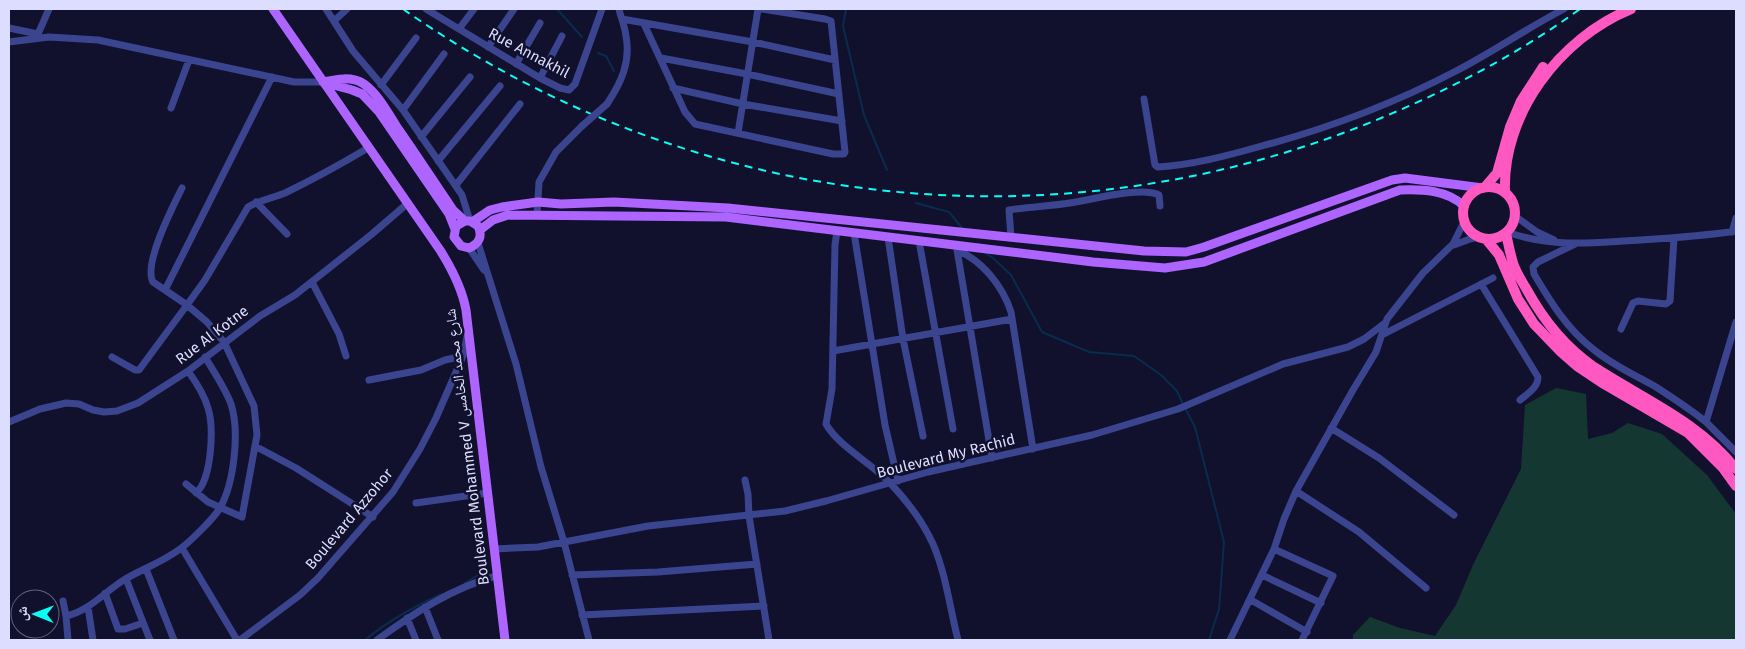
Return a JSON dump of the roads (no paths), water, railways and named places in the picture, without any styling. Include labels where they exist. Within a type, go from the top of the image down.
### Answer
[{"type":"highway","points":[[1484,187],[1496,188],[1505,192],[1513,203],[1515,216],[1511,228],[1507,233],[1497,238],[1482,238],[1472,234],[1464,222],[1464,206],[1471,194],[1484,187],[1497,173],[1515,114],[1535,77],[1553,55],[1573,36],[1596,19],[1615,9]]},
{"type":"highway","points":[[1505,192],[1504,175],[1514,137],[1541,80],[1558,59],[1578,40],[1600,25],[1631,9]]},
{"type":"highway","points":[[1507,233],[1512,260],[1517,273],[1540,315],[1563,342],[1595,367],[1677,415],[1698,430],[1716,446],[1736,469]]},
{"type":"highway","points":[[1482,238],[1499,256],[1518,298],[1530,318],[1561,352],[1577,366],[1604,384],[1688,433],[1723,468],[1736,486]]},
{"type":"main road","name":"Boulevard Mohammed V شارع محمد الخامس","points":[[273,9],[450,265],[462,294],[504,640]]},
{"type":"main road","points":[[353,79],[370,89],[453,210],[478,226],[481,237],[478,243],[469,248],[461,246],[455,240],[455,228],[449,214],[379,112],[362,94],[323,82],[353,79]]},
{"type":"main road","points":[[455,228],[459,224],[496,209],[538,202],[560,204],[614,202],[728,208],[1144,251],[1186,252],[1392,180],[1406,178],[1484,187]]},
{"type":"main road","points":[[480,230],[493,220],[508,215],[726,217],[919,241],[958,248],[1165,268],[1204,262],[1400,190],[1419,190],[1441,194],[1456,199],[1464,206]]},
{"type":"street","points":[[38,36],[49,9]]},
{"type":"street","points":[[326,9],[353,51],[403,110],[456,186],[462,195],[469,221]]},
{"type":"street","points":[[334,21],[347,9]]},
{"type":"street","name":"Rue Annakhil","points":[[426,9],[540,78],[565,90],[574,87],[602,9]]},
{"type":"street","points":[[459,29],[474,9]]},
{"type":"street","points":[[488,47],[514,9]]},
{"type":"street","points":[[537,215],[539,182],[556,152],[607,104],[620,85],[626,65],[627,39],[619,9]]},
{"type":"street","points":[[738,133],[758,9]]},
{"type":"street","points":[[644,24],[685,112],[695,124],[842,155],[845,152],[832,24],[829,20],[762,9]]},
{"type":"street","points":[[1144,99],[1156,166],[1179,166],[1229,155],[1306,134],[1394,101],[1461,68],[1564,9]]},
{"type":"street","points":[[622,19],[752,42],[836,60]]},
{"type":"street","points":[[516,64],[540,23]]},
{"type":"street","points":[[9,28],[38,36],[98,40],[294,82],[323,82]]},
{"type":"street","points":[[9,42],[38,36]]},
{"type":"street","points":[[540,78],[562,36]]},
{"type":"street","points":[[381,84],[416,38]]},
{"type":"street","points":[[403,110],[444,54]]},
{"type":"street","points":[[661,58],[839,94]]},
{"type":"street","points":[[171,108],[189,60]]},
{"type":"street","points":[[166,290],[272,77]]},
{"type":"street","points":[[421,137],[470,77]]},
{"type":"street","points":[[438,161],[500,86]]},
{"type":"street","points":[[673,88],[742,104],[842,121]]},
{"type":"street","points":[[456,186],[520,104]]},
{"type":"street","points":[[112,357],[134,370],[139,370],[172,322],[205,280],[248,207],[256,202],[280,195],[322,176],[368,148]]},
{"type":"street","points":[[182,188],[162,229],[150,274],[153,282],[187,305],[207,322],[224,342],[254,406],[257,429],[256,446],[242,517],[220,508],[196,493],[186,484]]},
{"type":"street","points":[[1012,237],[1008,210],[1142,192],[1151,192],[1159,195],[1160,206]]},
{"type":"street","points":[[256,202],[287,234]]},
{"type":"street","name":"Rue Al Kotne","points":[[9,422],[40,409],[66,403],[79,404],[104,412],[117,411],[138,403],[188,371],[224,342],[312,282],[408,203]]},
{"type":"street","points":[[1515,216],[1537,232],[1561,243]]},
{"type":"street","points":[[1507,233],[1539,241],[1576,244],[1674,238],[1734,232],[1736,218]]},
{"type":"street","points":[[1233,639],[1274,549],[1296,491],[1376,352],[1385,323],[1423,273],[1458,237],[1464,222]]},
{"type":"street","points":[[838,231],[835,245],[832,389],[826,419],[827,426],[844,444],[895,482],[922,524],[934,545],[958,640]]},
{"type":"street","points":[[854,233],[895,482]]},
{"type":"street","points":[[888,237],[903,339],[923,436]]},
{"type":"street","points":[[1447,250],[1462,241],[1482,238]]},
{"type":"street","points":[[1622,329],[1633,303],[1638,301],[1666,304],[1670,301],[1674,238]]},
{"type":"street","points":[[919,241],[954,429]]},
{"type":"street","points":[[478,243],[516,364],[541,467],[564,542],[589,640]]},
{"type":"street","points":[[1576,244],[1538,262],[1533,267],[1534,274],[1562,317],[1576,334],[1594,350],[1689,409],[1706,422],[1736,452]]},
{"type":"street","points":[[469,248],[490,281]]},
{"type":"street","points":[[958,248],[973,258],[996,282],[1008,302],[1033,450]]},
{"type":"street","points":[[958,248],[992,458]]},
{"type":"street","points":[[1382,335],[1493,278]]},
{"type":"street","points":[[312,282],[339,334],[346,356]]},
{"type":"street","points":[[1481,284],[1538,377],[1535,387],[1520,400]]},
{"type":"street","points":[[832,351],[1012,319]]},
{"type":"street","points":[[1706,422],[1736,322]]},
{"type":"street","name":"Boulevard My Rachid","points":[[494,549],[538,547],[648,526],[749,516],[796,509],[928,472],[1033,450],[1092,435],[1178,409],[1283,364],[1356,344],[1372,335],[1385,323]]},
{"type":"street","name":"Boulevard Azzohor","points":[[238,640],[300,595],[318,578],[373,517],[404,478],[439,412],[463,356],[468,333]]},
{"type":"street","points":[[369,380],[421,370],[445,360],[463,356]]},
{"type":"street","points":[[66,616],[77,614],[126,579],[182,548],[220,508],[234,461],[236,428],[230,403],[206,357]]},
{"type":"street","points":[[188,371],[204,396],[211,420],[207,476],[203,485],[196,493]]},
{"type":"street","points":[[1331,428],[1379,458],[1454,515]]},
{"type":"street","points":[[256,446],[296,468],[373,517]]},
{"type":"street","points":[[745,480],[769,640]]},
{"type":"street","points":[[1296,491],[1359,532],[1426,588]]},
{"type":"street","points":[[416,503],[487,493]]},
{"type":"street","points":[[182,548],[238,640]]},
{"type":"street","points":[[1274,549],[1333,576],[1302,640]]},
{"type":"street","points":[[572,575],[658,572],[757,564]]},
{"type":"street","points":[[146,569],[174,640]]},
{"type":"street","points":[[1262,575],[1321,603]]},
{"type":"street","points":[[377,640],[425,607],[464,587],[496,576]]},
{"type":"street","points":[[126,579],[150,640]]},
{"type":"street","points":[[105,593],[118,629],[126,629],[143,623]]},
{"type":"street","points":[[1251,600],[1307,632]]},
{"type":"street","points":[[63,601],[68,640]]},
{"type":"street","points":[[582,615],[764,606]]},
{"type":"street","points":[[88,607],[93,640]]},
{"type":"street","points":[[425,607],[438,640]]},
{"type":"street","points":[[407,618],[416,640]]},
{"type":"waterway","points":[[557,9],[582,37]]},
{"type":"waterway","points":[[846,9],[843,26],[864,115],[887,170]]},
{"type":"waterway","points":[[598,53],[606,56],[614,71]]},
{"type":"waterway","points":[[916,203],[949,212],[962,228]]},
{"type":"waterway","points":[[983,252],[992,257],[1011,275],[1042,332],[1089,352],[1134,356],[1161,375],[1177,391],[1183,404]]},
{"type":"waterway","points":[[1185,408],[1195,427],[1224,542],[1219,609],[1209,640]]},
{"type":"waterway","points":[[465,583],[486,570]]},
{"type":"waterway","points":[[365,640],[402,614],[442,594]]},
{"type":"railway","points":[[403,9],[512,76],[627,129],[746,166],[869,189],[993,196],[1118,188],[1242,165],[1364,125],[1420,101],[1502,59],[1555,27],[1580,9]]}]
